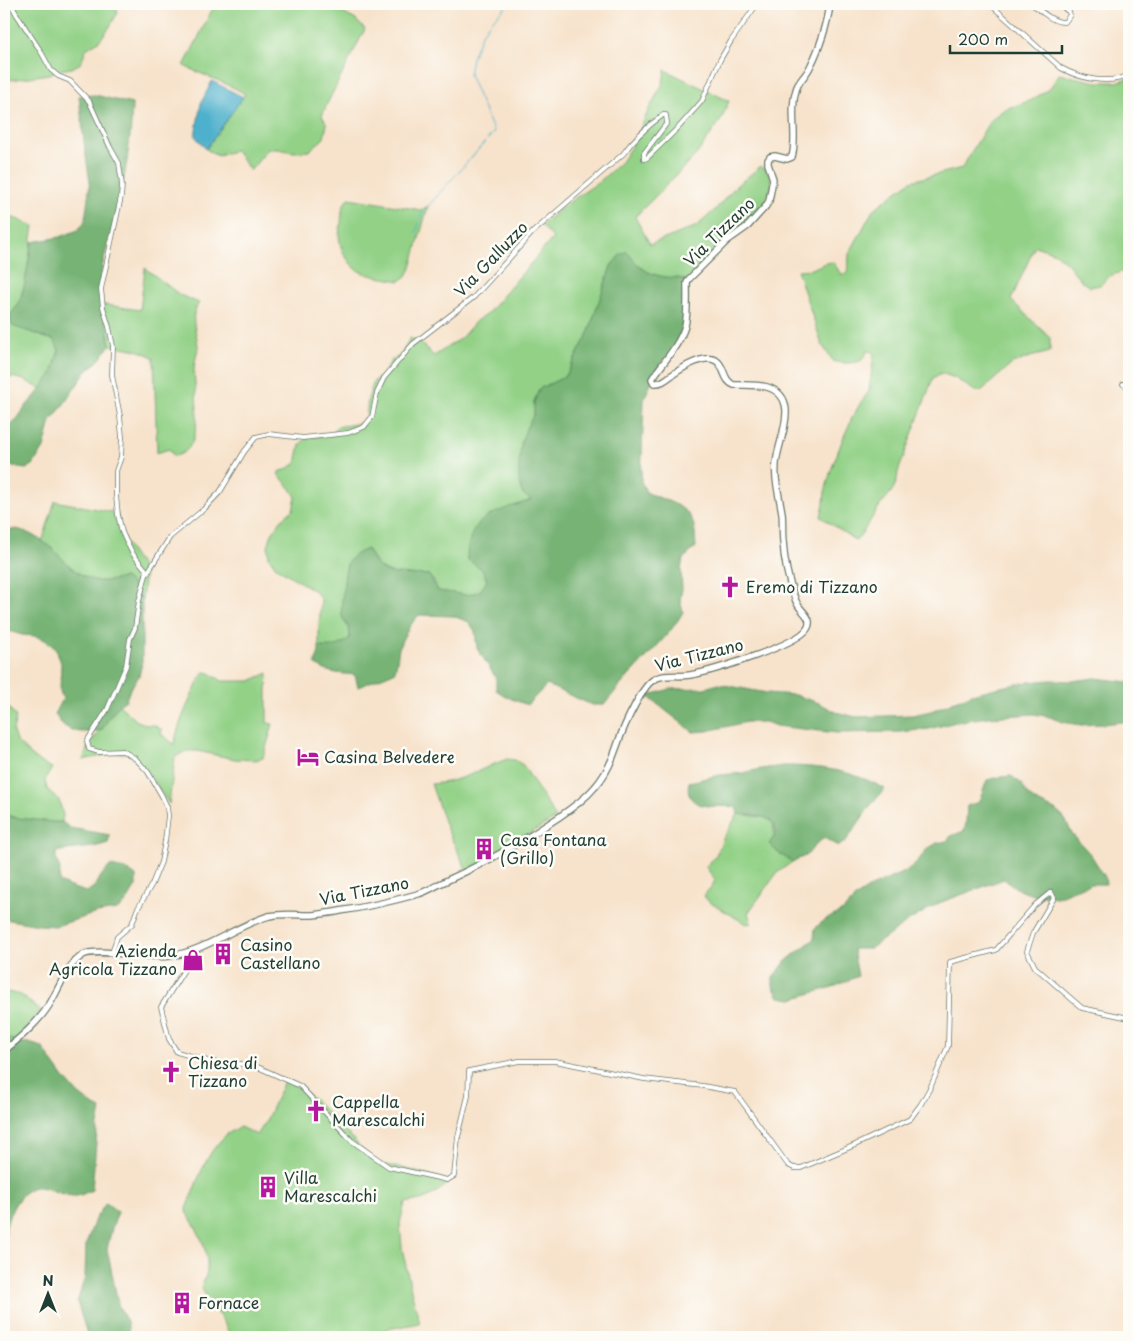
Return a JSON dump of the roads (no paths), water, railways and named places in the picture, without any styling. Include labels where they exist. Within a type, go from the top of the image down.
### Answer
[{"type":"street","points":[[12,4],[51,70],[58,76],[70,81],[89,100],[110,148],[119,163],[122,184],[122,198],[101,289],[103,308],[113,346],[112,375],[122,437],[121,457],[116,471],[118,515],[126,541],[133,554],[146,570],[146,575],[139,600],[136,628],[130,638],[126,666],[107,710],[87,741],[89,749],[99,752],[123,751],[136,758],[148,772],[162,796],[167,807],[168,816],[161,862],[132,924],[117,938],[112,953]]},
{"type":"street","name":"Via Galluzzo","points":[[146,575],[170,537],[204,509],[220,492],[244,452],[256,437],[269,434],[303,438],[348,433],[364,427],[372,417],[377,393],[384,378],[413,344],[474,298],[533,232],[596,179],[653,122],[666,115],[667,123],[644,153],[644,158],[647,158],[679,127],[702,101],[720,60],[757,4]]},
{"type":"street","name":"Via Tizzano","points":[[11,1045],[21,1037],[51,1002],[72,964],[88,952],[152,957],[170,956],[186,952],[269,916],[337,912],[420,893],[489,860],[544,827],[577,804],[593,790],[615,756],[617,745],[641,694],[649,683],[662,676],[690,675],[746,660],[786,643],[808,628],[807,616],[793,594],[783,546],[782,512],[775,474],[776,457],[786,418],[786,406],[780,395],[766,387],[730,384],[724,376],[720,364],[710,359],[701,360],[689,365],[660,383],[654,383],[652,379],[679,342],[685,325],[687,311],[687,283],[728,241],[748,226],[766,206],[769,201],[773,179],[768,164],[770,157],[775,156],[788,159],[792,157],[794,146],[793,103],[796,89],[810,68],[826,23],[830,4]]},
{"type":"street","points":[[990,4],[1062,68],[1088,78],[1102,80],[1115,80],[1129,75]]},
{"type":"street","points":[[1032,4],[1058,22],[1065,22],[1070,12],[1055,4]]},
{"type":"street","points":[[1066,70],[1071,65]]},
{"type":"street","points":[[1123,384],[1129,388]]},
{"type":"street","points":[[186,952],[184,970],[162,1007],[169,1039],[177,1052],[208,1062],[251,1064],[300,1086],[352,1141],[389,1167],[447,1180],[454,1176],[458,1138],[468,1096],[470,1071],[519,1061],[555,1061],[644,1079],[735,1092],[788,1165],[794,1168],[801,1168],[855,1145],[910,1118],[932,1086],[948,1046],[950,962],[996,950],[1036,905],[1051,892],[1054,898],[1033,932],[1027,951],[1036,966],[1082,1008],[1129,1018]]},
{"type":"street","points":[[4,1046],[11,1045]]},
{"type":"street","points":[[4,1051],[11,1045]]},
{"type":"water","points":[[212,81],[243,97],[206,149],[195,136],[201,103]]},
{"type":"waterway","points":[[416,233],[422,213],[494,132],[469,75],[472,58],[481,35],[489,23],[509,4]]},
{"type":"place","name":"Eremo di Tizzano","points":[[730,587]]},
{"type":"place","name":"Casina Belvedere","points":[[308,757]]},
{"type":"place","name":"Casa Fontana (Grillo)","points":[[484,849]]},
{"type":"place","name":"Casino Castellano","points":[[223,954]]},
{"type":"place","name":"Azienda Agricola Tizzano","points":[[193,960]]},
{"type":"place","name":"Chiesa di Tizzano","points":[[171,1072]]},
{"type":"place","name":"Cappella Marescalchi","points":[[316,1111]]},
{"type":"place","name":"Villa Marescalchi","points":[[268,1187]]},
{"type":"place","name":"Fornace","points":[[182,1303]]}]
